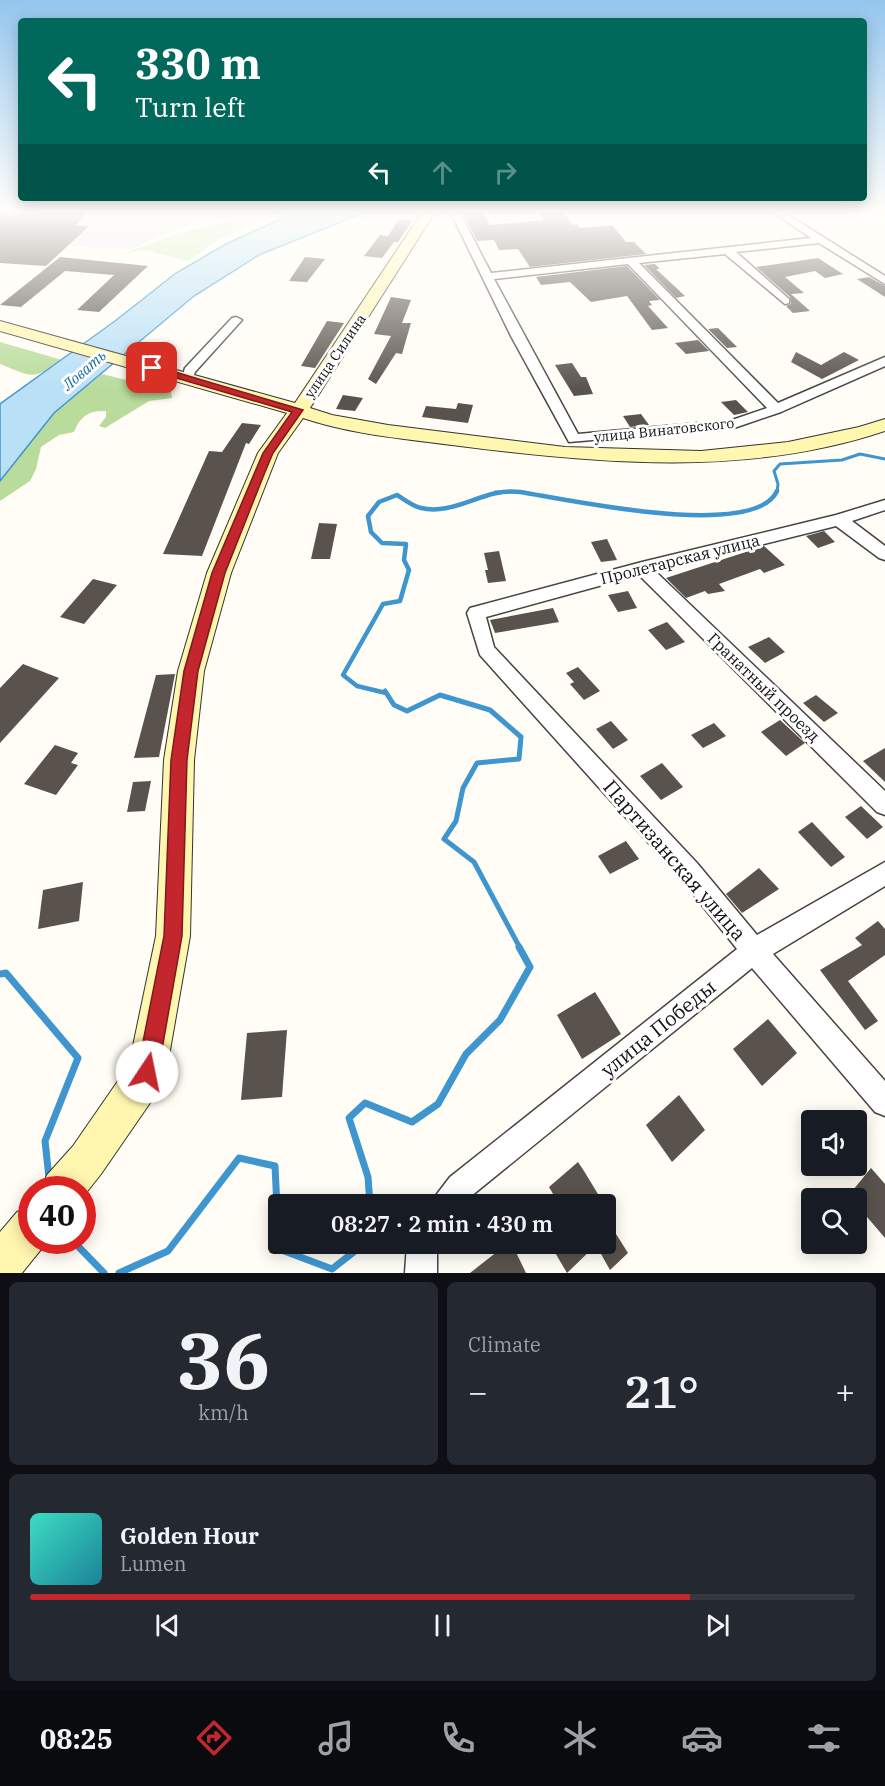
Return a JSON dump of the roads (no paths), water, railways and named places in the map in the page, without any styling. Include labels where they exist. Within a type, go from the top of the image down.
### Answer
[{"type":"street","name":"улица Силина","points":[[74,1175],[147,1072],[173,936],[179,760],[191,671],[219,573],[268,453],[391,270]]},
{"type":"street","points":[[483,270],[486,277],[546,270]]},
{"type":"street","points":[[640,270],[776,409]]},
{"type":"street","points":[[750,270],[785,301]]},
{"type":"street","points":[[868,270],[885,281]]},
{"type":"street","name":"улица Винатовского","points":[[486,277],[574,439],[734,424],[776,409],[885,361]]},
{"type":"street","points":[[188,378],[189,371],[236,320]]},
{"type":"street","points":[[0,326],[136,363],[328,420],[576,454],[701,457],[788,448],[864,432],[885,425]]},
{"type":"street","name":"Пролетарская улица","points":[[476,613],[642,568],[839,520],[885,505]]},
{"type":"street","points":[[839,520],[885,554]]},
{"type":"street","name":"Гранатный проезд","points":[[642,568],[885,805]]},
{"type":"street","name":"Партизанская улица","points":[[476,613],[486,650],[689,871],[754,951],[885,1102]]},
{"type":"street","name":"улица Победы","points":[[455,1194],[460,1187],[754,951],[885,873]]},
{"type":"street","points":[[0,1266],[18,1244]]},
{"type":"street","points":[[421,1273],[422,1254]]},
{"type":"water","name":"Ловать","points":[[180,270],[235,270],[194,296],[54,413],[0,481],[0,404],[115,321]]},
{"type":"waterway","points":[[777,492],[778,484],[774,471],[780,464],[842,460],[860,454],[885,459]]},
{"type":"waterway","points":[[507,492],[520,492],[615,508],[697,515],[733,513],[761,506],[777,491]]},
{"type":"waterway","points":[[495,492],[507,492]]},
{"type":"waterway","points":[[386,693],[357,686],[343,675],[383,604],[400,601],[409,570],[404,560],[406,544],[382,543],[371,532],[368,516],[379,502],[397,495],[418,507],[434,509],[507,492]]},
{"type":"waterway","points":[[385,691],[394,705],[407,711],[440,695],[490,710],[521,737],[519,759],[477,763],[463,788],[456,821],[444,839],[474,862],[520,948]]},
{"type":"waterway","points":[[369,1194],[368,1177],[349,1118],[365,1103],[412,1122],[438,1104],[466,1054],[500,1020],[530,967],[519,947]]},
{"type":"waterway","points":[[0,974],[6,973],[78,1058],[45,1141],[49,1176]]},
{"type":"waterway","points":[[119,1273],[168,1251],[239,1158],[275,1166],[276,1194]]},
{"type":"waterway","points":[[86,1254],[104,1273]]},
{"type":"waterway","points":[[292,1254],[332,1269],[351,1254]]}]
